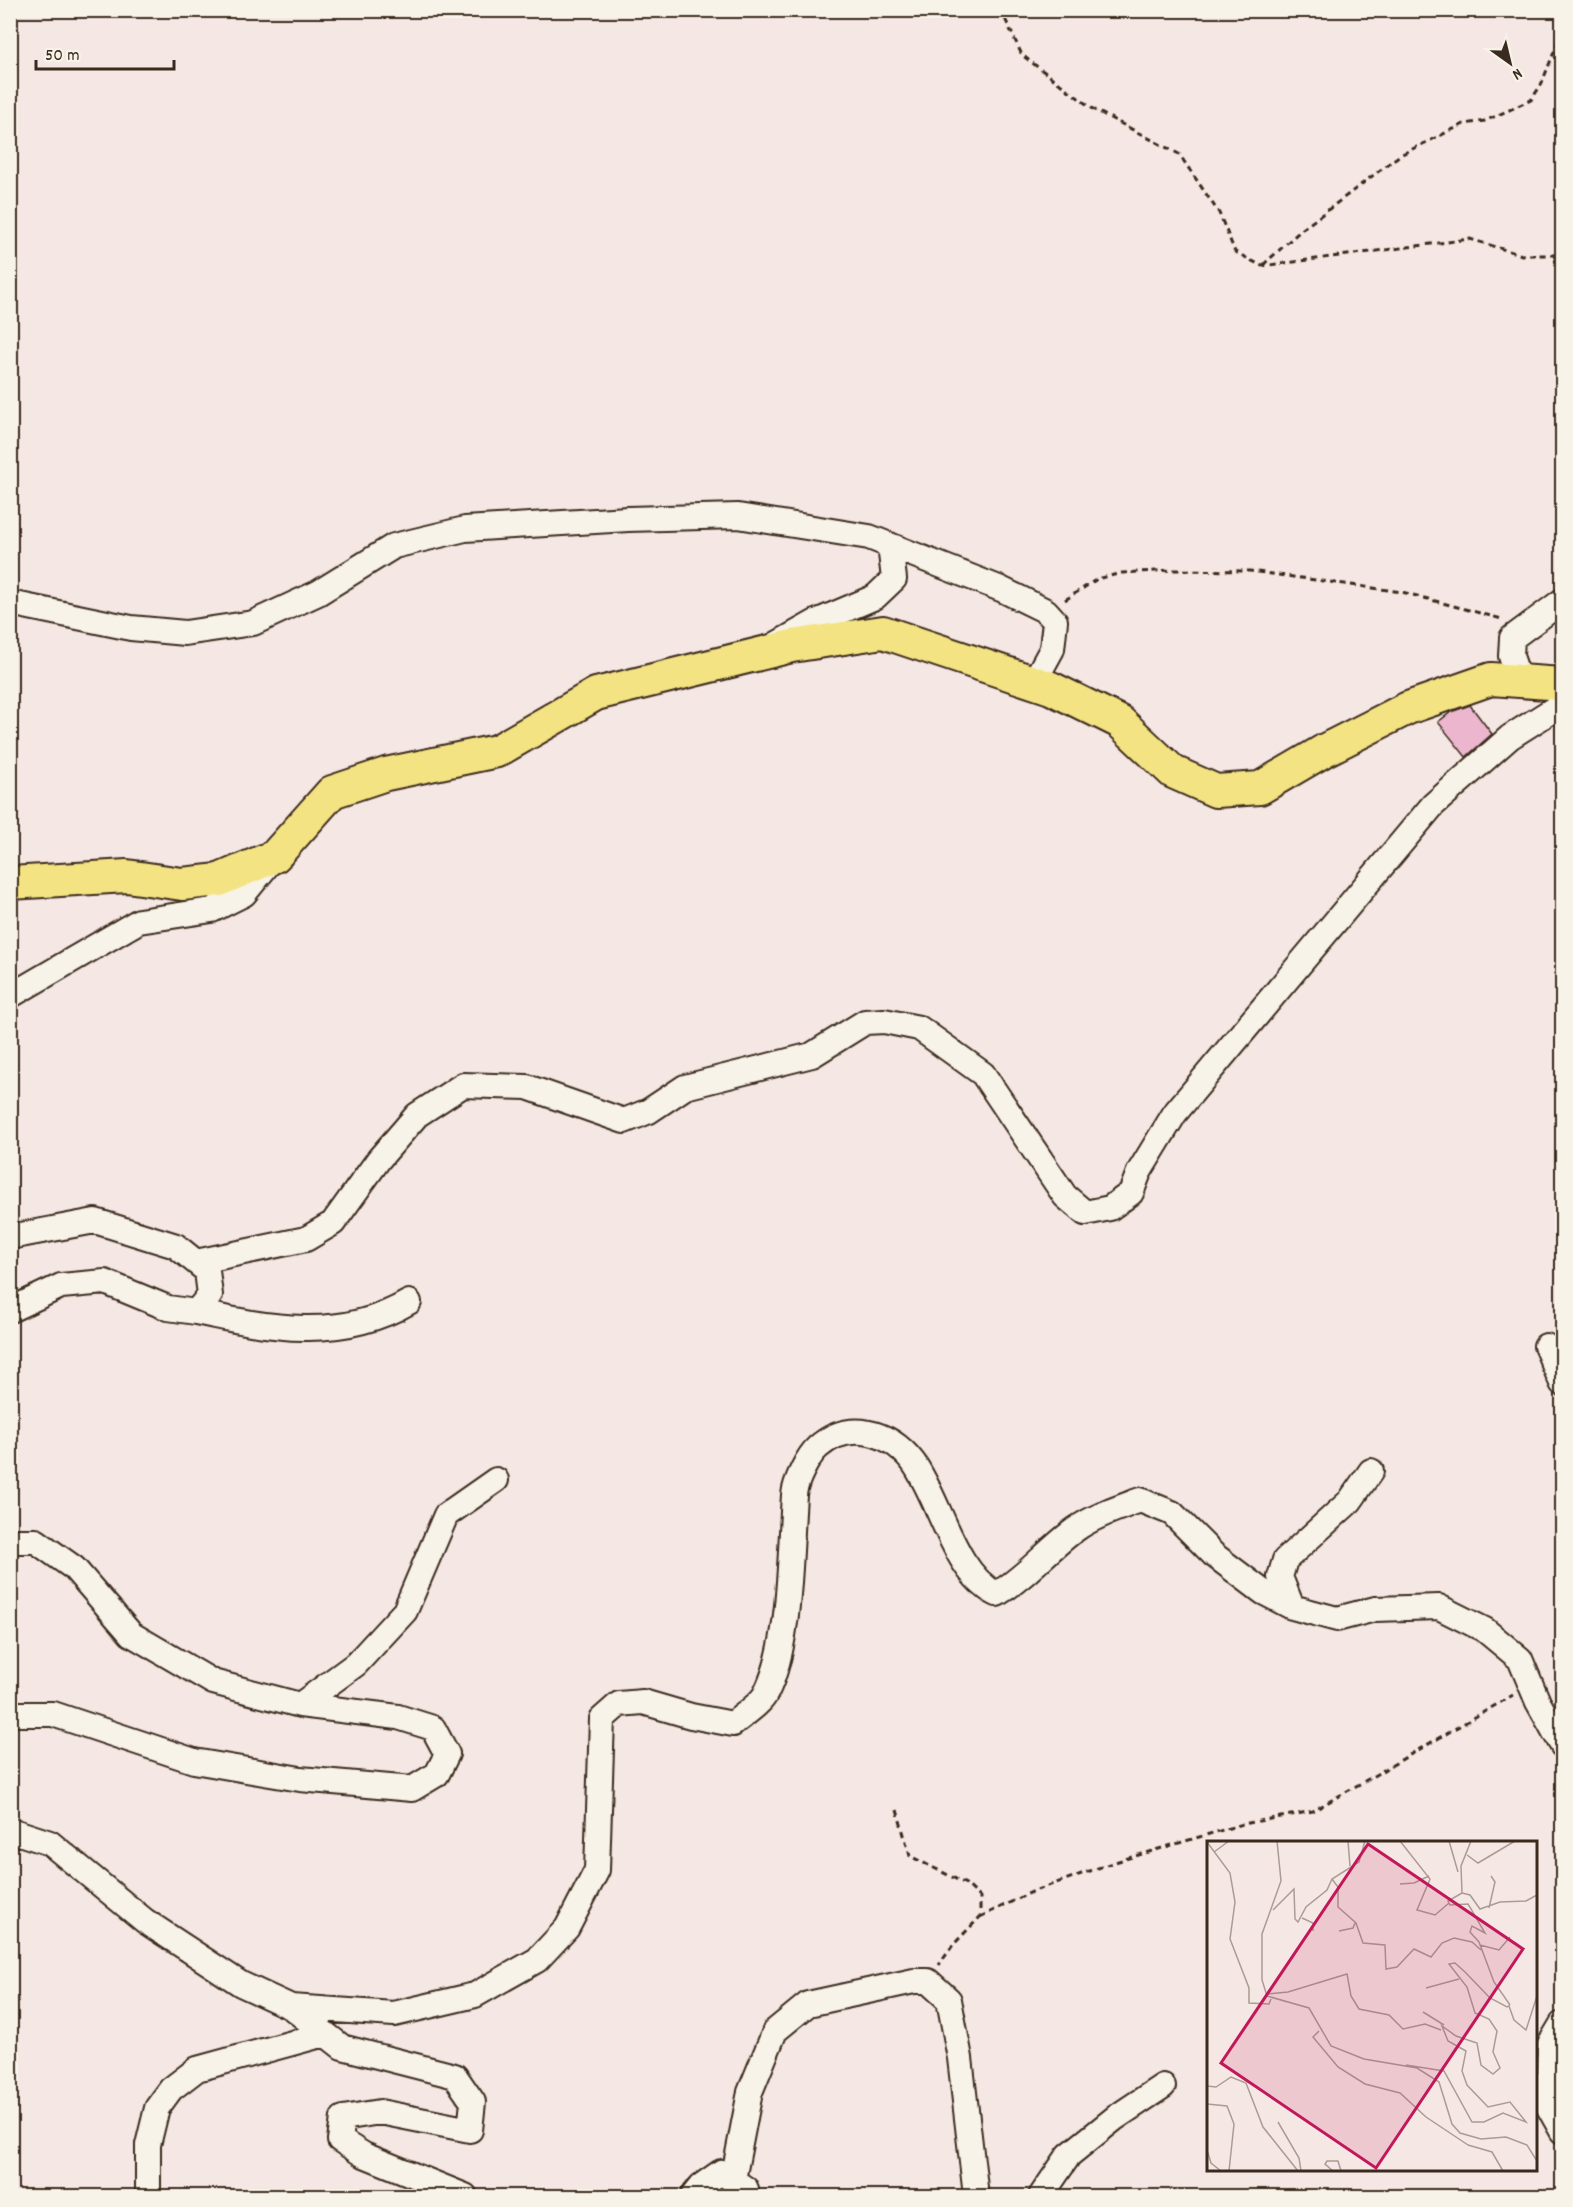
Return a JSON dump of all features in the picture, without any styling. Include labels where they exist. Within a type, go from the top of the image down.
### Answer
[{"type":"main road","points":[[10,883],[127,876],[182,884],[219,880],[275,856],[332,792],[386,774],[497,751],[596,694],[760,654],[883,632],[1034,682],[1120,722],[1173,772],[1216,791],[1260,788],[1324,750],[1408,708],[1491,679],[1563,684]]},
{"type":"street","points":[[10,603],[131,628],[184,633],[253,623],[318,593],[394,546],[465,529],[628,519],[738,516],[869,537],[1001,589],[1046,611],[1055,621],[1052,649],[1034,682]]},
{"type":"street","points":[[760,654],[816,622],[875,597],[894,579],[890,546]]},
{"type":"street","points":[[1520,680],[1511,656],[1512,638],[1563,601]]},
{"type":"street","points":[[196,1262],[306,1239],[333,1223],[379,1159],[417,1115],[463,1085],[527,1087],[624,1121],[649,1111],[685,1087],[812,1055],[865,1022],[884,1021],[919,1028],[983,1074],[1065,1196],[1085,1213],[1110,1208],[1131,1193],[1139,1172],[1175,1113],[1433,805],[1510,736],[1563,704]]},
{"type":"street","points":[[10,996],[139,921],[212,910],[244,894],[275,856]]},
{"type":"street","points":[[10,1237],[95,1221],[176,1246],[207,1272],[210,1295],[196,1312]]},
{"type":"street","points":[[10,1310],[61,1286],[105,1282],[168,1308],[262,1327],[350,1326],[385,1316],[409,1302]]},
{"type":"street","points":[[1546,1346],[1563,1383]]},
{"type":"street","points":[[291,2007],[394,2014],[475,1995],[537,1960],[567,1928],[597,1870],[602,1719],[619,1704],[643,1702],[691,1716],[733,1724],[766,1695],[782,1650],[795,1487],[817,1448],[837,1435],[860,1430],[885,1437],[913,1462],[964,1559],[986,1589],[998,1594],[1020,1580],[1038,1560],[1078,1527],[1140,1500],[1172,1513],[1214,1555],[1263,1592],[1292,1606],[1337,1619],[1375,1609],[1439,1607],[1485,1629],[1520,1659],[1538,1702],[1563,1746]]},
{"type":"street","points":[[1292,1606],[1280,1576],[1285,1560],[1350,1501],[1371,1471]]},
{"type":"street","points":[[300,1705],[356,1664],[405,1611],[446,1515],[496,1480]]},
{"type":"street","points":[[10,1541],[36,1541],[74,1568],[131,1634],[213,1682],[300,1705],[398,1717],[434,1728],[447,1754],[437,1774],[412,1789],[300,1779],[194,1761],[53,1714],[10,1714]]},
{"type":"street","points":[[10,1830],[50,1843],[145,1921],[241,1984],[291,2007],[342,2047],[455,2076],[473,2102],[470,2130],[380,2112],[343,2118],[340,2140],[364,2155],[465,2196]]},
{"type":"street","points":[[738,2188],[750,2092],[775,2031],[808,2004],[914,1981],[928,1981],[949,2000],[960,2058],[976,2196]]},
{"type":"street","points":[[1563,2024],[1550,2044],[1548,2106],[1563,2131]]},
{"type":"street","points":[[148,2196],[148,2145],[157,2108],[171,2089],[197,2069],[325,2034]]},
{"type":"street","points":[[1041,2196],[1069,2154],[1115,2118],[1163,2086]]},
{"type":"street","points":[[693,2196],[701,2186],[721,2172],[738,2188]]},
{"type":"path","points":[[1001,10],[1022,55],[1093,109],[1179,154],[1219,213],[1235,252],[1262,266],[1470,239],[1522,255],[1563,255]]},
{"type":"path","points":[[1262,266],[1300,231],[1400,155],[1454,128],[1510,111],[1531,100],[1541,86],[1558,42],[1561,10]]},
{"type":"path","points":[[1046,611],[1097,579],[1122,573],[1172,570],[1250,571],[1401,592],[1527,626]]},
{"type":"path","points":[[928,1981],[953,1945],[980,1917],[1034,1890],[1115,1862],[1244,1824],[1313,1811],[1530,1684]]},
{"type":"path","points":[[897,1810],[910,1856],[966,1884],[980,1897],[980,1917]]},
{"type":"building","points":[[1470,705],[1492,734],[1466,757],[1438,722],[1451,712]]}]
